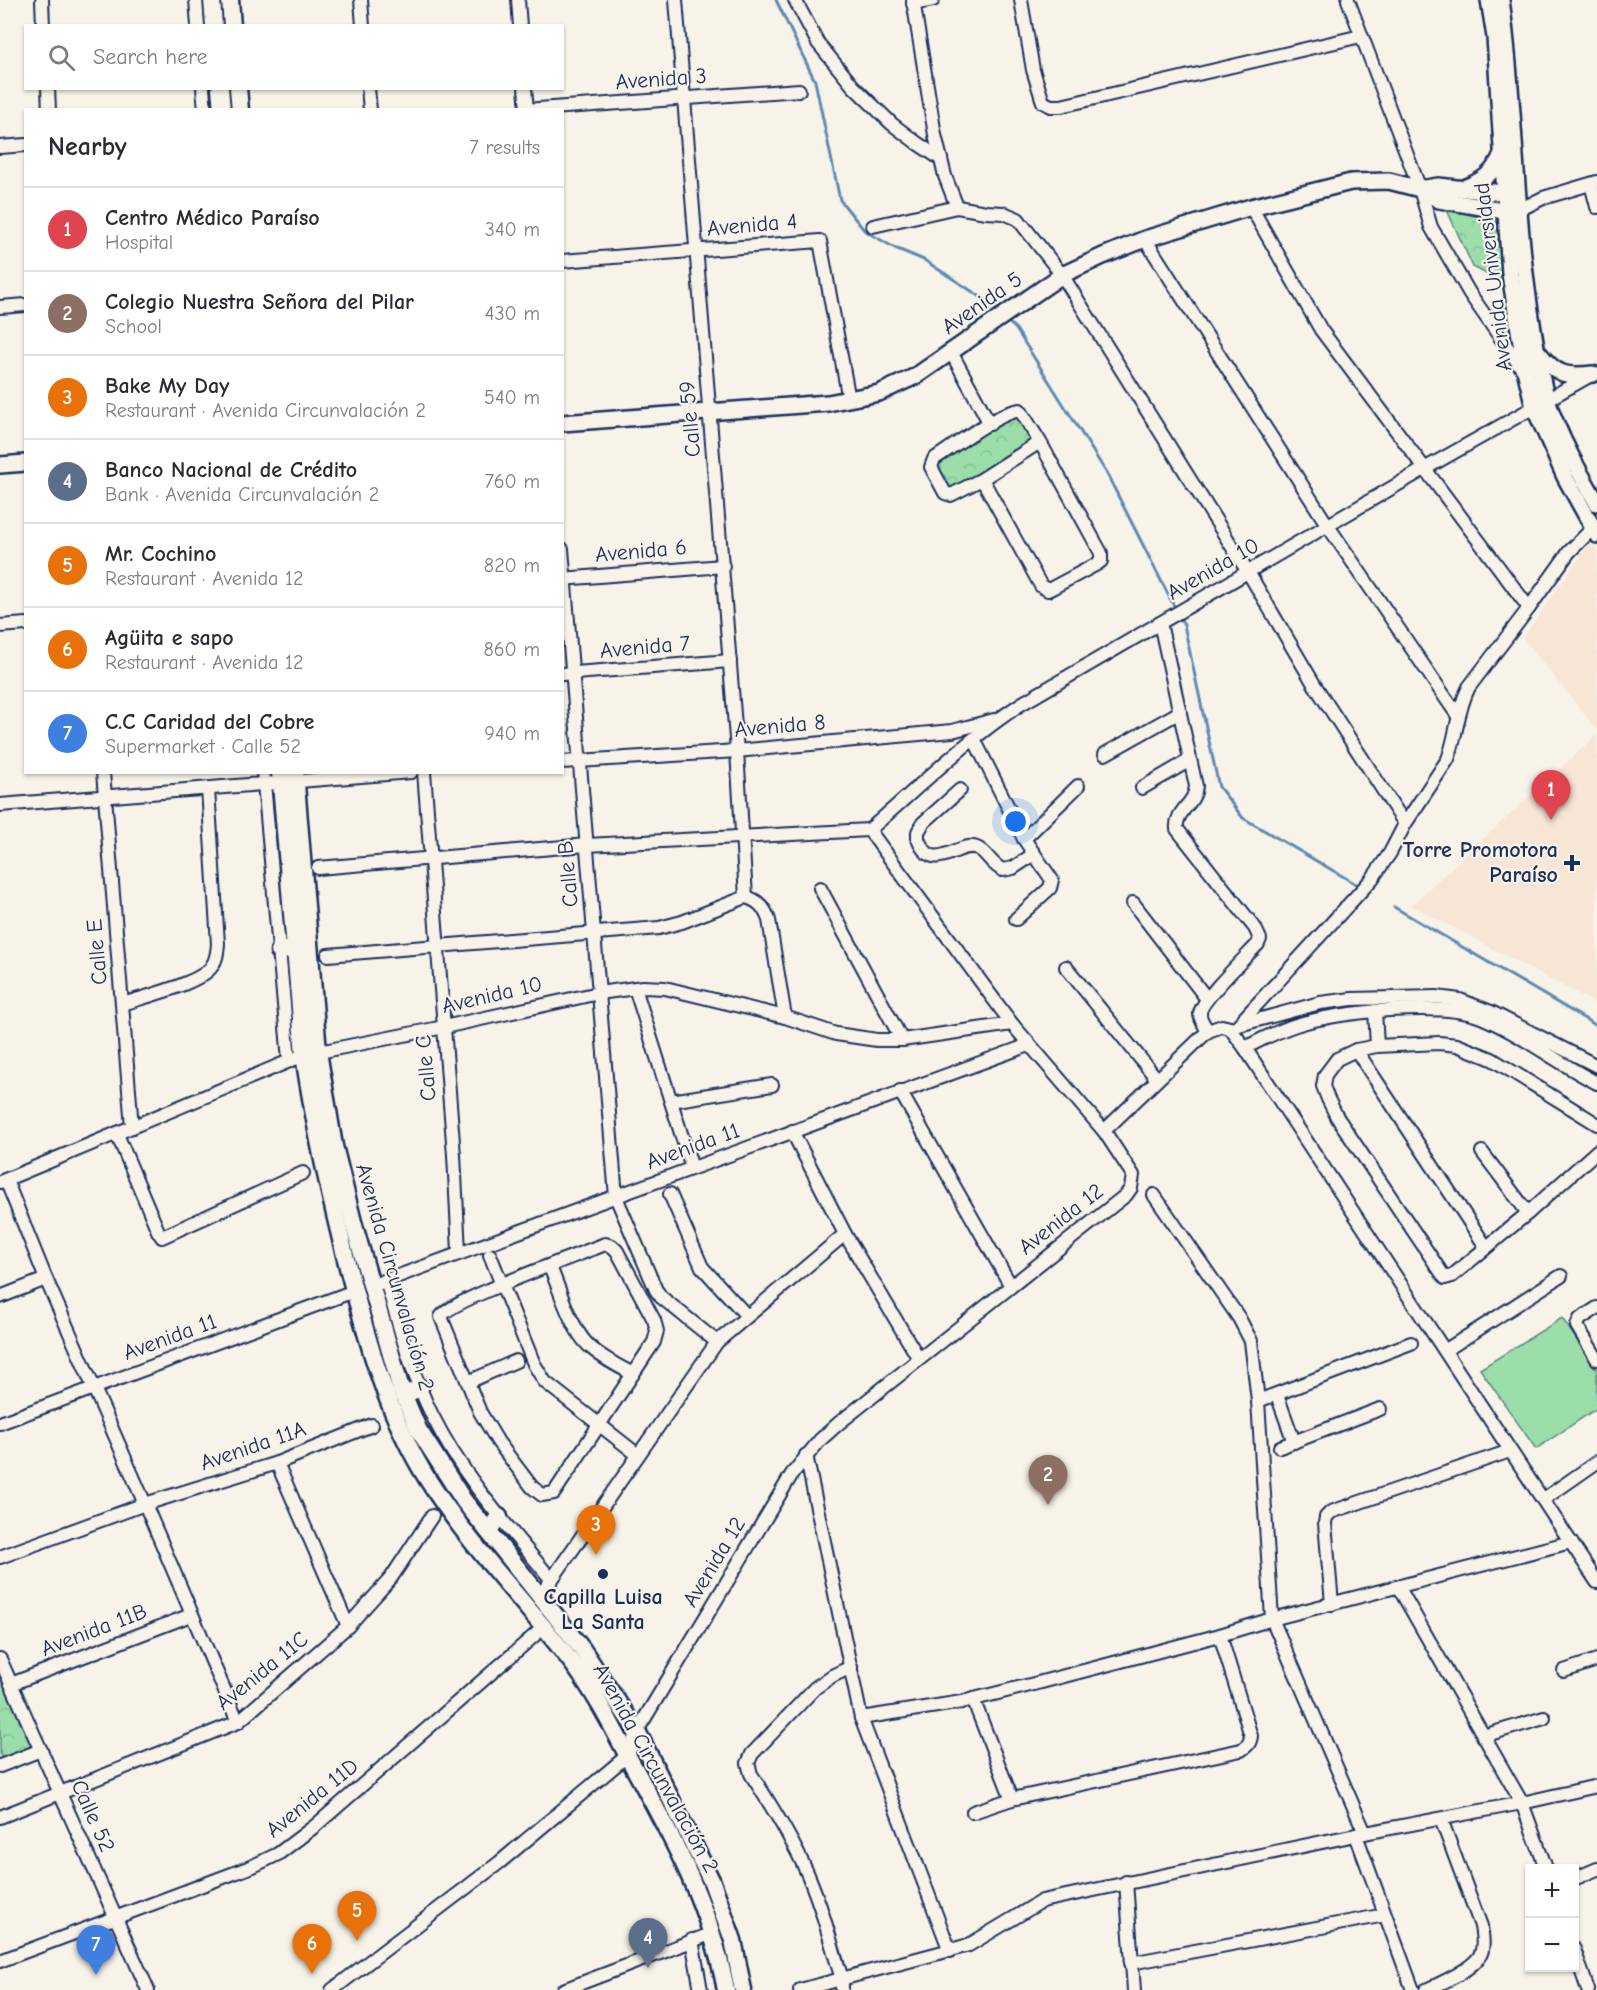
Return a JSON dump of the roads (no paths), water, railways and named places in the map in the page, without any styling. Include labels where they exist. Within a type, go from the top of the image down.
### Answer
[{"type":"main road","points":[[212,0],[214,24]]},
{"type":"main road","points":[[230,0],[232,24]]},
{"type":"main road","points":[[220,90],[222,108]]},
{"type":"main road","points":[[238,90],[240,108]]},
{"type":"main road","name":"Avenida Circunvalación 2","points":[[288,777],[286,950],[317,1137],[354,1291],[369,1347],[385,1393],[411,1450],[427,1479],[452,1515],[574,1665],[592,1691],[628,1755],[701,1898],[713,1933],[726,1990]]},
{"type":"main road","name":"Avenida Circunvalación 2","points":[[288,777],[304,1055],[379,1283],[386,1341],[404,1395],[424,1439],[465,1501],[582,1649],[637,1731],[712,1882],[733,1940],[743,1990]]},
{"type":"main road","points":[[404,1395],[420,1388]]},
{"type":"main road","points":[[488,1531],[499,1517]]},
{"type":"street","points":[[42,0],[43,24]]},
{"type":"street","points":[[196,0],[198,24]]},
{"type":"street","points":[[361,0],[363,24]]},
{"type":"street","points":[[518,0],[520,24]]},
{"type":"street","name":"Calle 59","points":[[676,0],[711,412],[746,897]]},
{"type":"street","points":[[795,0],[818,43],[854,86],[892,124],[941,159]]},
{"type":"street","points":[[933,0],[913,2],[934,135],[945,176],[957,207]]},
{"type":"street","points":[[1021,0],[1037,86],[1043,102],[1051,105],[1061,106],[1361,36]]},
{"type":"street","points":[[1348,0],[1420,189],[1431,227],[1470,294],[1526,374]]},
{"type":"street","name":"Avenida Universidad","points":[[1489,0],[1495,37],[1502,153],[1511,194]]},
{"type":"street","name":"Avenida Universidad","points":[[1501,0],[1506,41],[1512,211],[1510,274],[1526,374],[1540,403],[1597,502]]},
{"type":"street","points":[[48,90],[49,108]]},
{"type":"street","points":[[203,90],[205,108]]},
{"type":"street","points":[[368,90],[370,108]]},
{"type":"street","points":[[525,90],[526,108]]},
{"type":"street","name":"Avenida 3","points":[[540,108],[799,90]]},
{"type":"street","points":[[0,147],[24,145]]},
{"type":"street","points":[[1464,188],[1486,177],[1496,168],[1502,153]]},
{"type":"street","name":"Avenida 5","points":[[564,423],[849,400],[879,393],[898,386],[951,352],[1062,275],[1145,239],[1251,207],[1351,182],[1389,181],[1420,189],[1439,200],[1512,211]]},
{"type":"street","points":[[1512,211],[1543,198],[1594,183],[1597,207]]},
{"type":"street","name":"Avenida 5","points":[[1420,189],[1438,186],[1511,194]]},
{"type":"street","points":[[1511,194],[1543,198]]},
{"type":"street","points":[[873,226],[957,207],[1004,213],[1018,219],[1062,275],[1248,572],[1314,684],[1404,824]]},
{"type":"street","points":[[1251,207],[1321,330],[1529,608]]},
{"type":"street","name":"Avenida Universidad","points":[[1512,211],[1537,349],[1540,403],[1565,477],[1595,532]]},
{"type":"street","points":[[1145,239],[1329,526],[1458,716]]},
{"type":"street","name":"Avenida 4","points":[[564,261],[819,241],[849,400]]},
{"type":"street","points":[[0,307],[24,306]]},
{"type":"street","points":[[1537,349],[1547,363],[1564,375],[1595,373]]},
{"type":"street","points":[[951,352],[990,423]]},
{"type":"street","name":"Avenida 10","points":[[869,830],[999,718],[1426,468],[1595,373]]},
{"type":"street","points":[[982,479],[1041,586],[1048,590],[1097,564],[1101,561],[1101,557],[1040,442],[1020,410],[990,423],[934,459],[932,469],[948,495],[982,479],[1040,442]]},
{"type":"street","points":[[0,465],[24,463]]},
{"type":"street","points":[[1234,1026],[1372,879],[1390,853],[1404,824],[1448,759],[1458,716],[1469,687],[1569,552],[1595,532]]},
{"type":"street","name":"Avenida 6","points":[[564,578],[723,566]]},
{"type":"street","name":"Calle B","points":[[564,578],[568,674],[580,761],[616,1197],[656,1290],[661,1297],[717,1342]]},
{"type":"street","points":[[1160,623],[1196,792],[1177,818],[1177,829],[1255,928],[1260,939],[1258,944],[1207,999],[1200,1015],[1208,1031]]},
{"type":"street","points":[[0,626],[24,624]]},
{"type":"street","name":"Avenida 7","points":[[568,674],[730,661]]},
{"type":"street","points":[[1105,754],[1180,712]]},
{"type":"street","name":"Avenida 8","points":[[564,762],[737,751],[952,731],[999,718]]},
{"type":"street","points":[[952,731],[961,750]]},
{"type":"street","points":[[974,739],[1024,839],[1050,877],[1052,885],[1016,920]]},
{"type":"street","points":[[1142,788],[1190,760]]},
{"type":"street","name":"Calle E","points":[[103,774],[132,1127]]},
{"type":"street","points":[[1,805],[208,789],[263,778],[362,774]]},
{"type":"street","name":"Calle C","points":[[424,774],[454,1155],[459,1252]]},
{"type":"street","points":[[263,778],[286,950]]},
{"type":"street","points":[[1024,839],[1078,786]]},
{"type":"street","points":[[123,1004],[193,981],[212,968],[217,956],[208,789]]},
{"type":"street","points":[[960,790],[920,827],[918,839],[927,852],[935,856],[942,856],[969,847],[977,848],[993,864],[1003,870],[1013,868],[1034,854]]},
{"type":"street","points":[[318,868],[587,845],[869,830],[1012,1024],[1104,1131],[1208,1031],[1320,1003],[1352,999],[1436,997],[1460,1000],[1491,1012],[1597,1066]]},
{"type":"street","points":[[820,888],[902,1041]]},
{"type":"street","points":[[328,955],[643,930],[671,926],[746,897],[756,900],[762,906],[769,920],[784,1017]]},
{"type":"street","points":[[1133,903],[1207,999]]},
{"type":"street","points":[[1066,967],[1157,1079]]},
{"type":"street","points":[[635,988],[692,1168]]},
{"type":"street","name":"Avenida 10","points":[[3,1181],[304,1055],[599,993],[635,988],[665,988],[784,1017],[808,1026],[859,1039],[902,1041],[1012,1024]]},
{"type":"street","points":[[1245,1048],[1279,1031],[1298,1025],[1375,1011],[1428,1010],[1478,1016],[1497,1024],[1597,1083]]},
{"type":"street","points":[[1375,1011],[1377,1046]]},
{"type":"street","points":[[1234,1026],[1245,1048],[1597,1582]]},
{"type":"street","points":[[1597,1122],[1492,1059],[1457,1045],[1439,1043],[1377,1046],[1356,1050],[1337,1059],[1325,1075],[1323,1086],[1337,1117],[1350,1137],[1442,1276],[1448,1278],[1528,1213],[1597,1152]]},
{"type":"street","name":"Avenida 11","points":[[379,1283],[1029,1045]]},
{"type":"street","points":[[1356,1050],[1486,1247]]},
{"type":"street","points":[[671,1101],[772,1085]]},
{"type":"street","points":[[900,1091],[1011,1286]]},
{"type":"street","points":[[792,1131],[845,1234],[919,1359]]},
{"type":"street","name":"Avenida 12","points":[[332,1990],[500,1862],[628,1755],[637,1731],[792,1474],[806,1455],[839,1423],[1126,1195],[1131,1188],[1133,1175],[1104,1131]]},
{"type":"street","points":[[117,1134],[162,1237],[303,1173]]},
{"type":"street","points":[[1482,1152],[1528,1213]]},
{"type":"street","points":[[3,1181],[95,1387],[238,1722]]},
{"type":"street","points":[[670,1194],[702,1267],[747,1316]]},
{"type":"street","points":[[1154,1195],[1247,1332],[1254,1355],[1272,1618],[1361,1834],[1385,1915],[1413,1990]]},
{"type":"street","points":[[541,1595],[717,1342],[845,1234]]},
{"type":"street","points":[[605,1244],[612,1246],[617,1251],[654,1320],[657,1331],[654,1342],[554,1493],[542,1495],[532,1486],[498,1442],[480,1412],[441,1317],[447,1310],[501,1286],[605,1244]]},
{"type":"street","points":[[490,1255],[534,1364],[545,1382],[638,1455]]},
{"type":"street","points":[[550,1266],[573,1320],[588,1345],[606,1359],[633,1374]]},
{"type":"street","points":[[1446,1350],[1561,1276]]},
{"type":"street","points":[[0,1297],[46,1279]]},
{"type":"street","points":[[379,1283],[401,1333],[431,1414],[457,1459],[499,1517],[551,1579]]},
{"type":"street","name":"Avenida 11","points":[[0,1424],[354,1291]]},
{"type":"street","points":[[1597,1308],[1580,1319],[1577,1326],[1597,1359]]},
{"type":"street","points":[[1258,1401],[1411,1343]]},
{"type":"street","points":[[468,1382],[516,1361]]},
{"type":"street","points":[[1277,1395],[1294,1442]]},
{"type":"street","points":[[1280,1447],[1380,1409]]},
{"type":"street","name":"Avenida 11A","points":[[0,1557],[145,1504],[277,1463],[372,1425]]},
{"type":"street","points":[[1332,1604],[1325,1523],[1326,1517],[1331,1512],[1510,1451]]},
{"type":"street","points":[[806,1455],[861,1718],[950,1951]]},
{"type":"street","points":[[1544,1499],[1597,1462]]},
{"type":"street","points":[[277,1463],[348,1626]]},
{"type":"street","name":"Avenida 11C","points":[[0,1817],[238,1722],[348,1626],[391,1578],[432,1516]]},
{"type":"street","points":[[861,1718],[973,1699],[1220,1635],[1272,1618],[1399,1588],[1571,1542]]},
{"type":"street","points":[[1399,1588],[1522,1803],[1544,1864]]},
{"type":"street","name":"Avenida 11B","points":[[11,1684],[191,1614]]},
{"type":"street","name":"Avenida 11D","points":[[0,1961],[253,1866],[287,1847],[315,1826],[543,1628]]},
{"type":"street","points":[[973,1812],[1012,1799],[1247,1747],[1251,1736],[1220,1635]]},
{"type":"street","name":"Calle 52","points":[[0,1659],[148,1990]]},
{"type":"street","points":[[1564,1671],[1597,1660]]},
{"type":"street","points":[[842,1984],[816,1893],[805,1866],[751,1774],[748,1763],[752,1754],[815,1688],[851,1667]]},
{"type":"street","points":[[973,1699],[981,1713],[1012,1799]]},
{"type":"street","points":[[1483,1736],[1544,1718]]},
{"type":"street","points":[[1,1763],[40,1750]]},
{"type":"street","points":[[800,1990],[842,1984],[950,1951],[982,1938],[1042,1901],[1597,1786]]},
{"type":"street","points":[[1426,1990],[1466,1969],[1482,1952],[1481,1926],[1441,1819]]},
{"type":"street","points":[[1579,1877],[1597,1869]]},
{"type":"street","points":[[1126,1882],[1134,1990]]},
{"type":"street","points":[[1131,1963],[1385,1915]]},
{"type":"street","points":[[563,1990],[713,1933]]},
{"type":"street","points":[[692,1940],[701,1990]]},
{"type":"street","points":[[1579,1962],[1588,1990]]},
{"type":"waterway","points":[[776,0],[815,81],[840,200],[865,231],[895,248],[924,260],[990,303],[998,312]]},
{"type":"waterway","points":[[1005,319],[1016,329],[1106,472],[1176,610]]},
{"type":"waterway","points":[[1179,616],[1184,625],[1219,787],[1243,818],[1356,884]]},
{"type":"waterway","points":[[1394,907],[1597,1026]]},
{"type":"place","name":"Centro Médico Paraíso","points":[[1551,820]]},
{"type":"place","name":"Torre Promotora Paraíso","points":[[1572,863]]},
{"type":"place","name":"Colegio Nuestra Señora del Pilar","points":[[1048,1505]]},
{"type":"place","name":"Bake My Day","points":[[596,1555]]},
{"type":"place","name":"Capilla Luisa La Santa","points":[[603,1574]]},
{"type":"place","name":"Mr. Cochino","points":[[357,1941]]},
{"type":"place","name":"Banco Nacional de Crédito","points":[[648,1968]]},
{"type":"place","name":"Agüita e sapo","points":[[312,1974]]},
{"type":"place","name":"C.C Caridad del Cobre","points":[[96,1975]]}]
